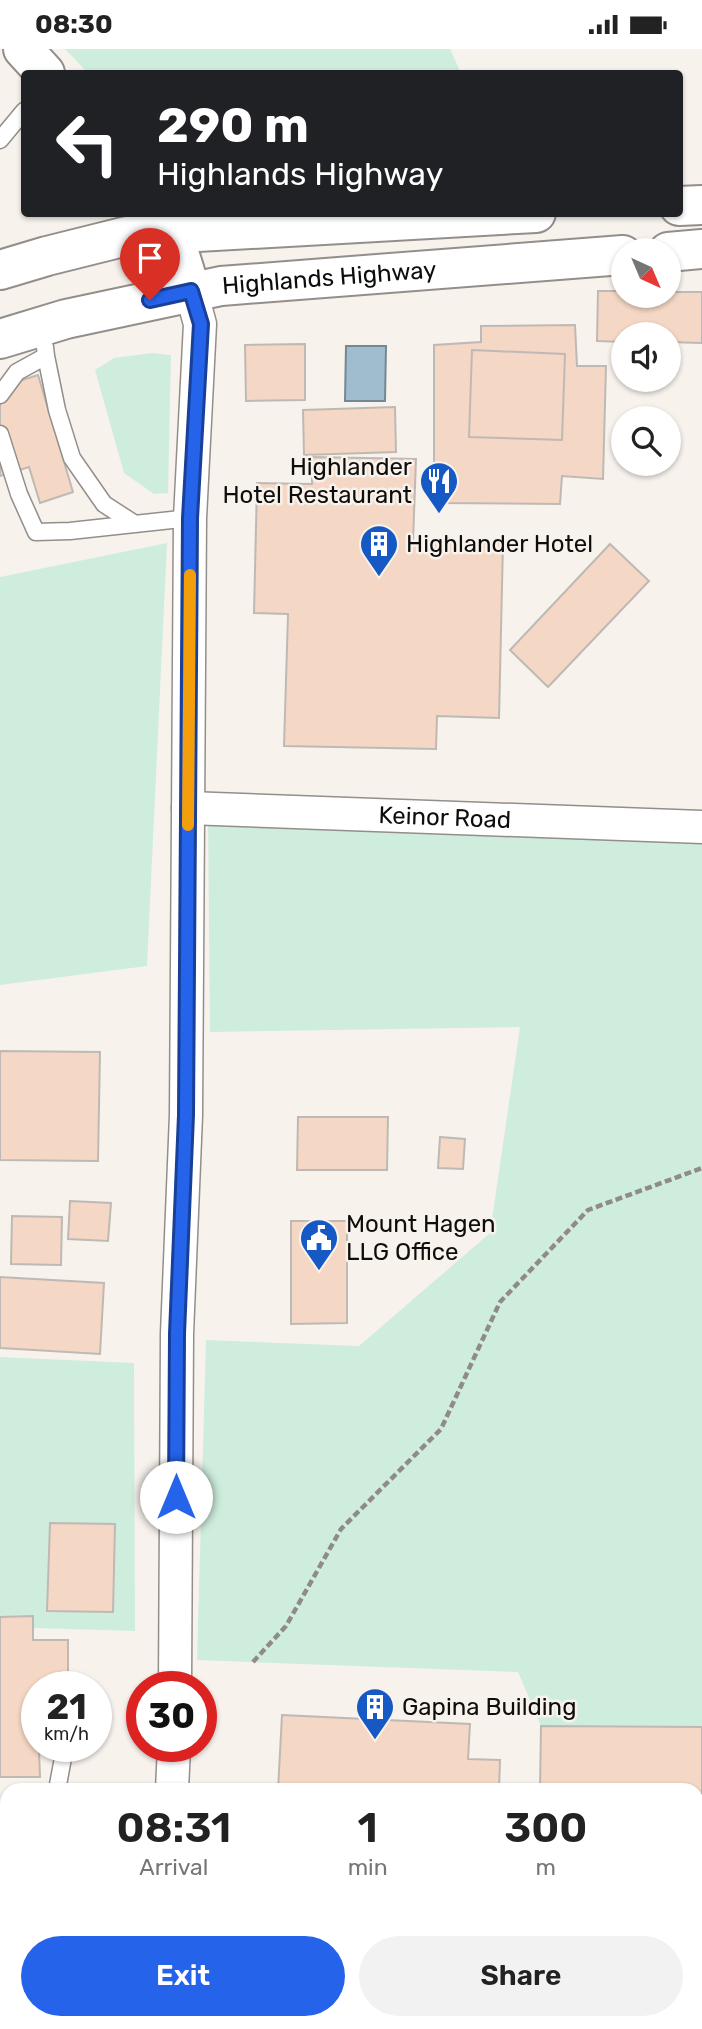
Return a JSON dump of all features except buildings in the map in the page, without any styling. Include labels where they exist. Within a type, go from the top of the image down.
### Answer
[{"type":"main road","points":[[23,49],[42,70]]},
{"type":"main road","points":[[683,206],[702,205]]},
{"type":"main road","name":"Highlands Highway","points":[[0,270],[165,223],[388,217]]},
{"type":"main road","points":[[165,223],[191,291]]},
{"type":"main road","points":[[681,251],[702,249]]},
{"type":"main road","name":"Highlands Highway","points":[[0,339],[44,342],[66,319],[221,286],[611,256]]},
{"type":"street","points":[[175,1671],[177,1334],[186,1115],[190,518],[201,324],[191,291]]},
{"type":"street","name":"Keinor Road","points":[[188,808],[702,827]]},
{"type":"street","points":[[172,1783],[173,1762]]},
{"type":"lane","points":[[0,140],[21,115]]},
{"type":"lane","points":[[0,395],[44,342]]},
{"type":"lane","points":[[44,342],[57,410],[72,459],[104,504],[135,524]]},
{"type":"lane","points":[[0,434],[19,494],[36,532],[190,518]]},
{"type":"lane","points":[[58,1783],[62,1762]]},
{"type":"path","points":[[253,1662],[286,1626],[341,1529],[441,1429],[500,1302],[588,1210],[702,1168]]},
{"type":"green space","points":[[65,49],[450,49],[460,70],[85,70]]},
{"type":"green space","points":[[152,353],[171,355],[168,493],[154,494],[124,473],[95,370],[114,358]]},
{"type":"green space","points":[[167,543],[147,966],[0,985],[0,577]]},
{"type":"green space","points":[[208,815],[702,844],[702,1783],[541,1783],[541,1726],[518,1672],[197,1660],[206,1340],[359,1346],[490,1233],[520,1027],[210,1032]]},
{"type":"green space","points":[[0,1357],[134,1363],[135,1631],[0,1627]]},
{"type":"water","points":[[346,346],[386,346],[385,401],[345,401]]},
{"type":"slow traffic","points":[[188,825],[190,575]]},
{"type":"place","name":"Highlander Hotel Restaurant","points":[[439,515]]},
{"type":"place","name":"Highlander Hotel","points":[[379,578]]},
{"type":"place","name":"Mount Hagen LLG Office","points":[[319,1272]]},
{"type":"place","name":"Gapina Building","points":[[375,1741]]},
{"type":"route","points":[[150,300],[191,291],[201,324],[190,518],[186,1115],[177,1334],[176,1497]]}]
